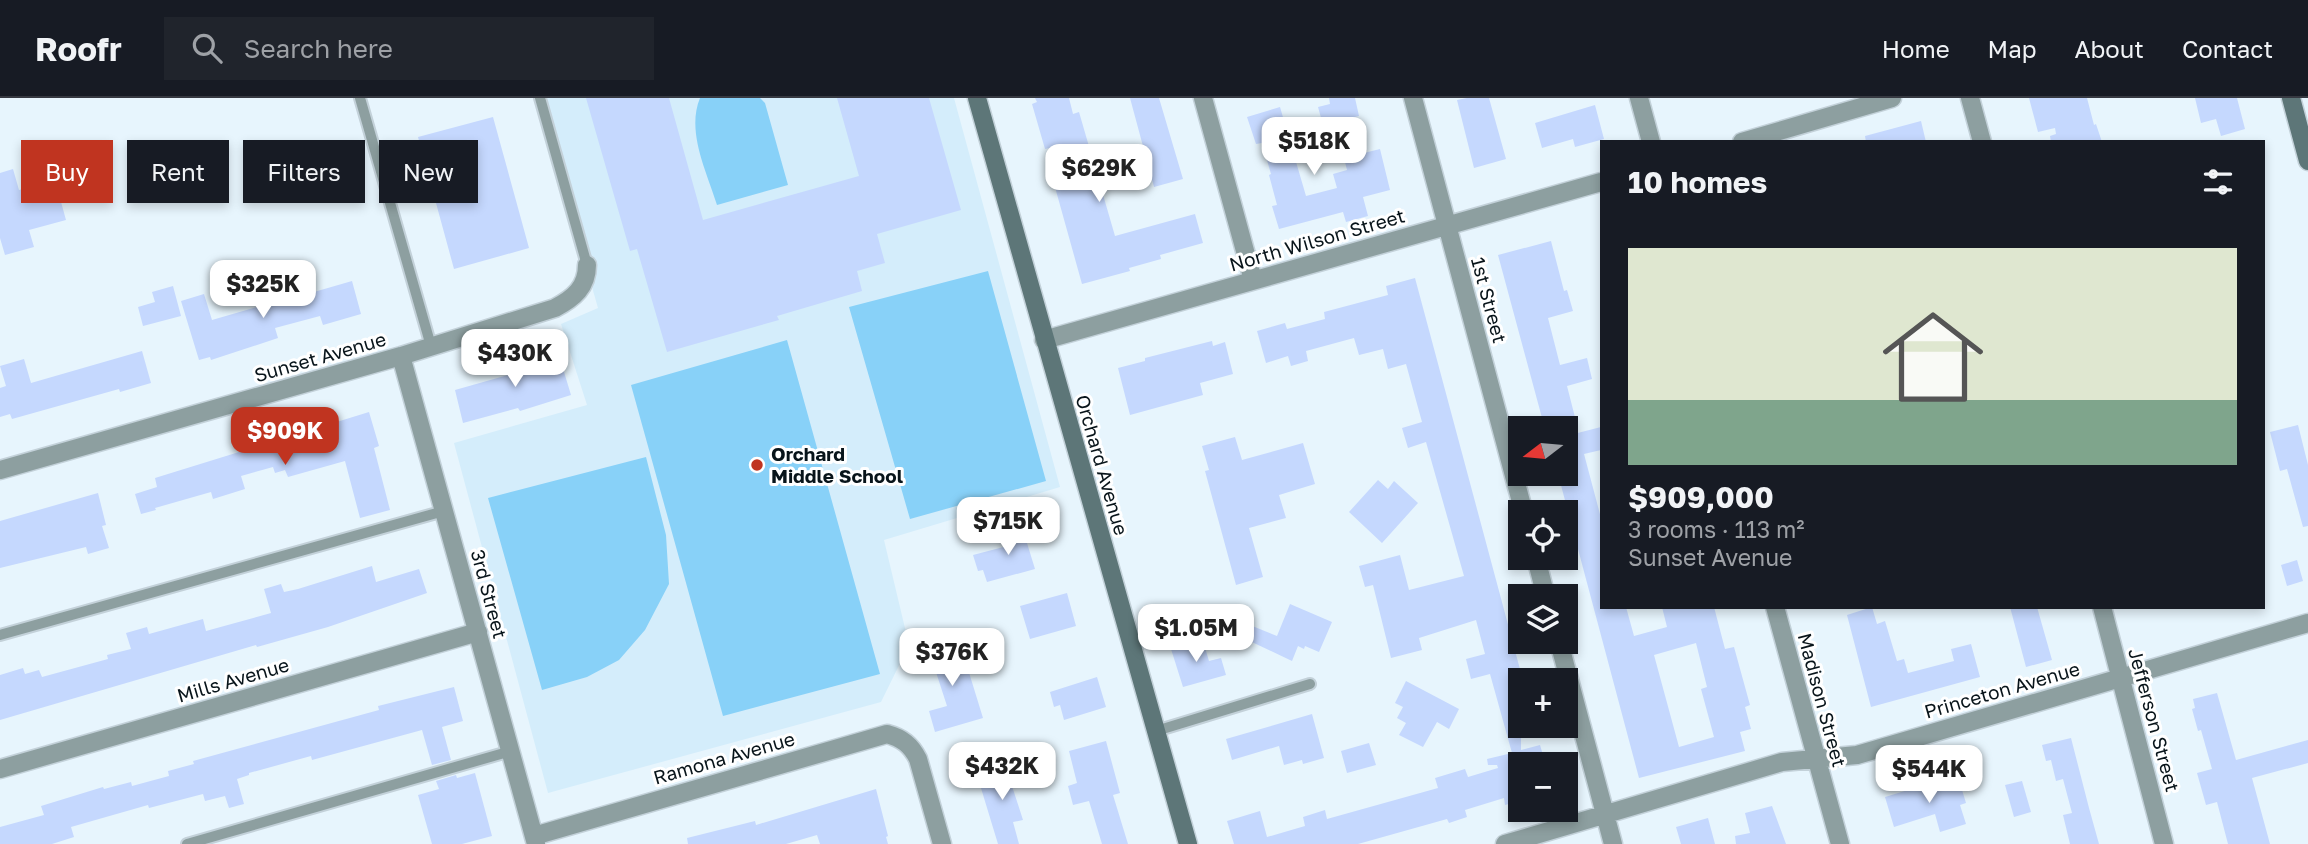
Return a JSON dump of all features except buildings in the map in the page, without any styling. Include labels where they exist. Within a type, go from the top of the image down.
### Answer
[{"type":"street","name":"Orchard Avenue","points":[[977,98],[1188,844]]},
{"type":"street","points":[[1203,98],[1253,280]]},
{"type":"street","name":"1st Street","points":[[1413,98],[1521,500]]},
{"type":"street","points":[[1639,98],[1650,140]]},
{"type":"street","points":[[1749,140],[1892,98]]},
{"type":"street","points":[[1970,98],[1981,140]]},
{"type":"street","points":[[2291,98],[2308,161]]},
{"type":"street","name":"North Wilson Street","points":[[1044,340],[1600,182]]},
{"type":"street","name":"Sunset Avenue","points":[[0,470],[401,356],[555,308],[579,292],[587,274],[587,265]]},
{"type":"street","name":"3rd Street","points":[[401,356],[535,840]]},
{"type":"street","name":"Madison Street","points":[[1776,609],[1840,844]]},
{"type":"street","name":"Jefferson Street","points":[[2103,609],[2164,844]]},
{"type":"street","name":"Princeton Avenue","points":[[1505,844],[1782,762],[1857,755],[2308,623]]},
{"type":"street","name":"Mills Avenue","points":[[0,769],[478,632]]},
{"type":"street","points":[[1562,654],[1612,844]]},
{"type":"street","name":"Ramona Avenue","points":[[535,840],[887,734],[895,736],[912,748],[918,759],[942,844]]},
{"type":"lane","points":[[360,98],[431,346]]},
{"type":"lane","points":[[540,98],[587,265]]},
{"type":"lane","points":[[0,635],[444,511]]},
{"type":"lane","points":[[1156,731],[1310,684]]},
{"type":"lane","points":[[187,844],[511,751]]},
{"type":"shaded area","name":"Orchard Middle School","points":[[538,98],[954,98],[1060,487],[884,540],[909,645],[881,702],[548,793],[454,443],[587,405],[561,324],[598,308]]},
{"type":"shaded area","points":[[700,98],[760,98],[765,103],[788,185],[717,205],[697,138],[695,124]]},
{"type":"shaded area","points":[[988,271],[1046,481],[910,519],[849,307]]},
{"type":"shaded area","points":[[787,340],[880,674],[723,716],[631,385]]},
{"type":"shaded area","points":[[646,457],[666,535],[669,584],[645,630],[619,660],[587,677],[542,690],[488,498]]},
{"type":"place","name":"Orchard Middle School","points":[[757,465]]}]
